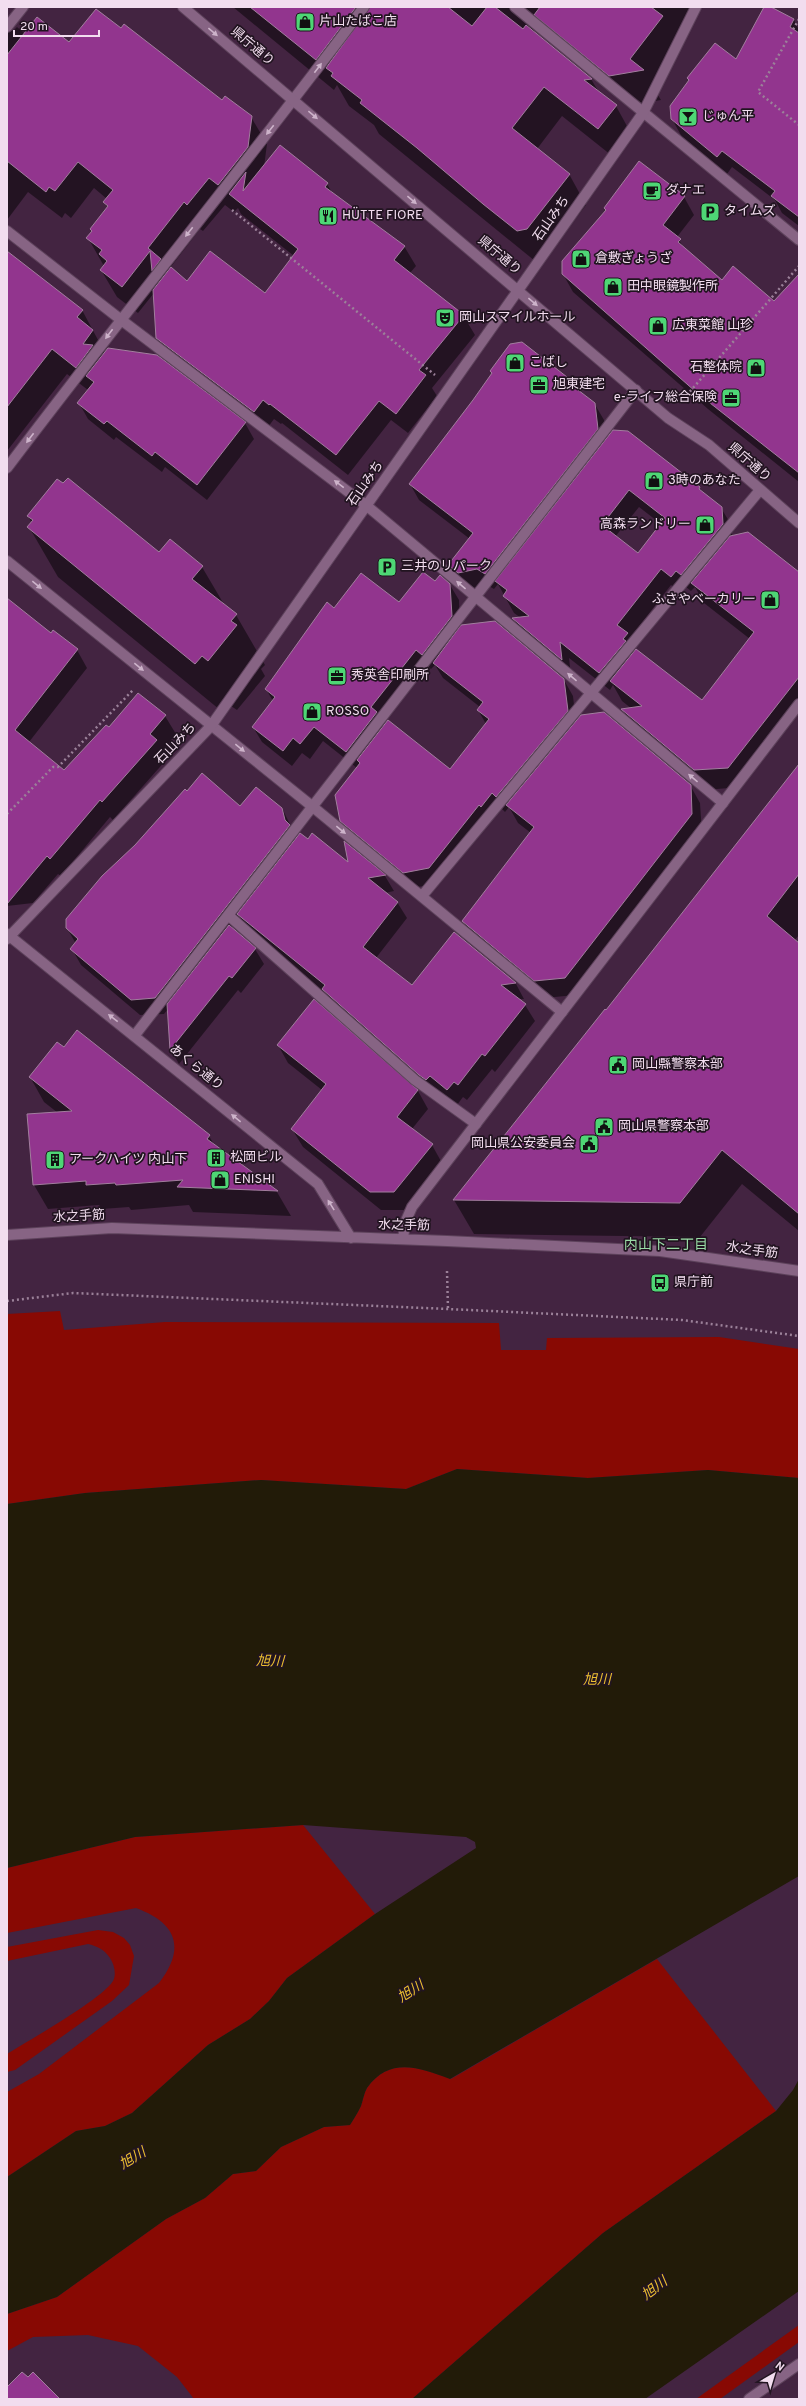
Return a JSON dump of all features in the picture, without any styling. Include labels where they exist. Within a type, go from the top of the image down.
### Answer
[{"type":"street","points":[[7,27],[23,7]]},
{"type":"street","name":"県庁通り","points":[[184,7],[668,418],[709,445],[799,523]]},
{"type":"street","points":[[7,468],[120,319],[294,99],[364,7]]},
{"type":"street","points":[[515,7],[799,240]]},
{"type":"street","name":"石山みち","points":[[8,937],[211,726],[643,113],[696,7]]},
{"type":"street","points":[[7,231],[120,319],[367,506],[723,803]]},
{"type":"street","points":[[135,1035],[636,390]]},
{"type":"street","points":[[422,896],[760,490]]},
{"type":"street","points":[[7,561],[313,807],[562,1012]]},
{"type":"street","points":[[402,1239],[405,1223],[412,1207],[799,704]]},
{"type":"street","points":[[228,915],[415,1080],[476,1124]]},
{"type":"street","name":"あくら通り","points":[[8,937],[135,1035],[318,1184],[351,1238]]},
{"type":"street","name":"水之手筋","points":[[7,1235],[112,1228],[660,1250],[799,1271]]},
{"type":"street","points":[[749,2399],[799,2364]]},
{"type":"path","points":[[799,19],[758,92],[799,125]]},
{"type":"path","points":[[216,197],[435,375]]},
{"type":"path","points":[[668,418],[799,266]]},
{"type":"path","points":[[7,814],[53,767],[58,767],[148,674]]},
{"type":"path","points":[[447,1271],[448,1309]]},
{"type":"path","points":[[7,1301],[73,1293],[448,1309],[682,1320],[799,1336]]},
{"type":"shaded area","points":[[60,1311],[64,1330],[165,1322],[499,1323],[501,1350],[546,1350],[547,1338],[719,1337],[799,1349],[799,1478],[708,1470],[588,1478],[457,1469],[406,1489],[261,1480],[85,1493],[7,1504],[7,1314]]},
{"type":"shaded area","points":[[303,1825],[375,1914],[287,1978],[269,2001],[250,2019],[208,2045],[132,2113],[105,2126],[76,2131],[7,2177],[7,2092],[39,2074],[159,1983],[173,1959],[174,1948],[173,1938],[161,1921],[136,1908],[7,1933],[7,1868],[135,1837]]},
{"type":"shaded area","points":[[98,1930],[113,1932],[124,1938],[130,1945],[134,1956],[129,1985],[112,2001],[15,2070],[7,2072],[7,2054],[83,2007],[108,1987],[114,1979],[115,1974],[113,1963],[108,1955],[95,1946],[88,1944],[7,1961],[7,1947]]},
{"type":"shaded area","points":[[657,1959],[776,2111],[603,2233],[412,2399],[194,2399],[177,2377],[138,2346],[88,2335],[33,2337],[7,2351],[7,2314],[57,2297],[166,2219],[205,2198],[233,2174],[256,2171],[281,2147],[324,2127],[350,2125],[361,2106],[367,2088],[376,2078],[385,2072],[396,2068],[406,2067],[428,2071],[451,2079]]},
{"type":"shaded area","points":[[799,2325],[799,2342],[720,2399],[696,2399]]},
{"type":"water","name":"旭川","points":[[457,1469],[588,1478],[708,1470],[799,1478],[799,1876],[450,2079],[428,2071],[406,2067],[395,2068],[385,2072],[376,2078],[367,2088],[361,2106],[350,2125],[324,2127],[281,2147],[256,2171],[233,2174],[205,2198],[166,2219],[57,2297],[7,2314],[7,2177],[76,2131],[105,2126],[132,2113],[208,2045],[250,2019],[269,2001],[287,1978],[375,1914],[476,1848],[475,1842],[466,1837],[303,1825],[135,1837],[7,1868],[7,1504],[85,1493],[261,1480],[406,1489]]},
{"type":"water","name":"旭川","points":[[799,2079],[799,2291],[645,2399],[412,2399],[603,2233],[776,2111],[793,2090]]},
{"type":"building","points":[[250,7],[356,7],[316,60]]},
{"type":"building","points":[[370,7],[448,7],[472,26],[487,7],[495,7],[523,29],[526,25],[592,79],[584,80],[617,105],[598,129],[544,87],[512,128],[570,174],[527,229],[517,231],[360,103],[362,100],[331,76],[333,73],[326,68]]},
{"type":"building","points":[[540,7],[651,7],[663,16],[630,59],[644,70],[609,76],[534,15]]},
{"type":"building","points":[[764,7],[771,7],[794,19],[790,27],[799,33],[799,217],[771,196],[775,191],[722,151],[717,157],[671,119],[670,106],[689,80],[687,78],[715,43],[736,59]]},
{"type":"building","points":[[96,9],[121,28],[124,24],[222,100],[225,96],[252,116],[248,147],[218,185],[209,178],[187,205],[184,202],[148,248],[161,259],[152,271],[150,251],[122,287],[100,270],[107,261],[99,254],[102,250],[86,238],[92,231],[90,229],[108,206],[103,202],[113,190],[78,162],[55,191],[49,187],[46,192],[7,161],[7,55],[37,17],[69,42]]},
{"type":"building","points":[[280,145],[328,183],[325,187],[405,246],[394,260],[464,315],[419,370],[426,375],[396,414],[379,401],[336,455],[263,400],[254,412],[156,338],[153,290],[171,267],[187,281],[210,251],[265,293],[298,249],[229,194],[246,172],[243,191]]},
{"type":"building","points":[[639,161],[685,196],[663,225],[681,239],[678,242],[722,280],[733,266],[774,301],[799,274],[799,473],[696,392],[562,274],[562,261],[606,210],[604,208]]},
{"type":"building","points":[[7,251],[83,310],[77,317],[93,330],[83,344],[93,345],[76,368],[52,349],[7,407]]},
{"type":"building","points":[[522,342],[567,377],[565,380],[595,403],[598,429],[485,574],[477,569],[458,573],[448,565],[473,533],[409,484],[473,400],[492,373],[490,371],[510,344]]},
{"type":"building","points":[[108,348],[157,355],[246,422],[197,485],[155,452],[152,456],[107,421],[104,424],[77,403],[94,382],[86,376]]},
{"type":"building","points":[[613,430],[628,431],[700,487],[699,489],[722,507],[723,524],[681,575],[676,571],[671,577],[661,569],[617,625],[628,633],[623,639],[626,641],[599,673],[560,642],[562,660],[512,618],[529,616],[503,596],[507,590],[495,581]],"holes":[[[629,490],[665,518],[638,553],[602,525]]]},
{"type":"building","points":[[68,478],[159,552],[170,539],[203,566],[192,579],[237,614],[231,621],[237,625],[208,661],[202,656],[195,664],[27,527],[33,520],[27,516],[57,479],[63,483]]},
{"type":"building","points":[[748,532],[799,572],[799,677],[728,768],[694,770],[621,709],[642,706],[610,681],[636,649],[702,700],[754,632],[691,583],[730,536]]},
{"type":"building","points":[[423,572],[435,581],[440,575],[450,584],[452,616],[422,655],[416,650],[371,707],[377,712],[346,752],[314,727],[300,744],[293,738],[283,751],[252,727],[275,697],[265,689],[327,602],[334,608],[361,573],[399,602]]},
{"type":"building","points":[[7,598],[51,633],[53,630],[78,649],[15,730],[64,770],[106,725],[109,727],[138,693],[166,715],[150,734],[157,740],[102,802],[100,800],[50,859],[47,856],[7,904]]},
{"type":"building","points":[[495,621],[564,679],[568,711],[496,797],[492,793],[481,807],[479,805],[429,868],[403,873],[340,821],[335,795],[360,763],[357,760],[388,720],[450,769],[489,719],[477,710],[483,702],[433,663],[461,625]]},
{"type":"building","points":[[604,712],[691,785],[692,814],[565,978],[534,981],[462,921],[534,827],[506,805],[581,715]]},
{"type":"building","points":[[799,764],[799,874],[767,916],[799,943],[799,1214],[722,1150],[680,1203],[453,1200],[605,1009],[606,1010]]},
{"type":"building","points":[[202,773],[240,806],[256,787],[282,808],[285,820],[290,825],[155,998],[131,1000],[70,949],[78,939],[66,928],[66,919],[102,876],[135,845],[185,789],[187,791]]},
{"type":"building","points":[[300,833],[308,839],[312,833],[348,862],[344,841],[386,875],[368,878],[398,902],[363,947],[412,985],[454,932],[516,983],[501,985],[526,1004],[485,1056],[482,1054],[458,1085],[454,1082],[447,1090],[430,1076],[426,1080],[419,1075],[322,989],[325,985],[237,914]]},
{"type":"building","points":[[229,925],[256,948],[232,978],[229,976],[170,1050],[167,1004]]},
{"type":"building","points":[[314,999],[418,1090],[397,1117],[433,1144],[394,1192],[370,1192],[291,1129],[326,1084],[277,1045]]},
{"type":"building","points":[[77,1030],[210,1135],[207,1139],[278,1191],[177,1187],[183,1180],[116,1185],[115,1183],[86,1185],[86,1181],[33,1185],[27,1114],[72,1111],[29,1077],[57,1042],[64,1047]]},
{"type":"building","points":[[22,2372],[28,2377],[33,2372],[60,2399],[7,2399],[7,2387]]},
{"type":"place","name":"片山たばこ店","points":[[305,22]]},
{"type":"place","name":"じゅん平","points":[[688,117]]},
{"type":"place","name":"ダナエ","points":[[652,191]]},
{"type":"place","name":"タイムズ","points":[[710,212]]},
{"type":"place","name":"HÜTTE FIORE","points":[[328,216]]},
{"type":"place","name":"倉敷ぎょうざ","points":[[581,259]]},
{"type":"place","name":"田中眼鏡製作所","points":[[613,287]]},
{"type":"place","name":"岡山スマイルホール","points":[[445,318]]},
{"type":"place","name":"広東菜館 山珍","points":[[658,326]]},
{"type":"place","name":"こばし","points":[[515,363]]},
{"type":"place","name":"石整体院","points":[[756,368]]},
{"type":"place","name":"旭東建宅","points":[[539,385]]},
{"type":"place","name":"e-ライフ総合保険","points":[[731,398]]},
{"type":"place","name":"3時のあなた","points":[[654,481]]},
{"type":"place","name":"高森ランドリー","points":[[705,525]]},
{"type":"place","name":"三井のリパーク","points":[[387,567]]},
{"type":"place","name":"ふさやベーカリー","points":[[770,600]]},
{"type":"place","name":"秀英舎印刷所","points":[[337,676]]},
{"type":"place","name":"ROSSO","points":[[312,712]]},
{"type":"place","name":"岡山縣警察本部","points":[[618,1065]]},
{"type":"place","name":"岡山県警察本部","points":[[604,1127]]},
{"type":"place","name":"岡山県公安委員会","points":[[589,1144]]},
{"type":"place","name":"松岡ビル","points":[[216,1158]]},
{"type":"place","name":"アークハイツ 内山下","points":[[55,1160]]},
{"type":"place","name":"ENISHI","points":[[220,1180]]},
{"type":"place","name":"県庁前","points":[[660,1283]]},
{"type":"district","name":"内山下二丁目","points":[[666,1245]]}]
